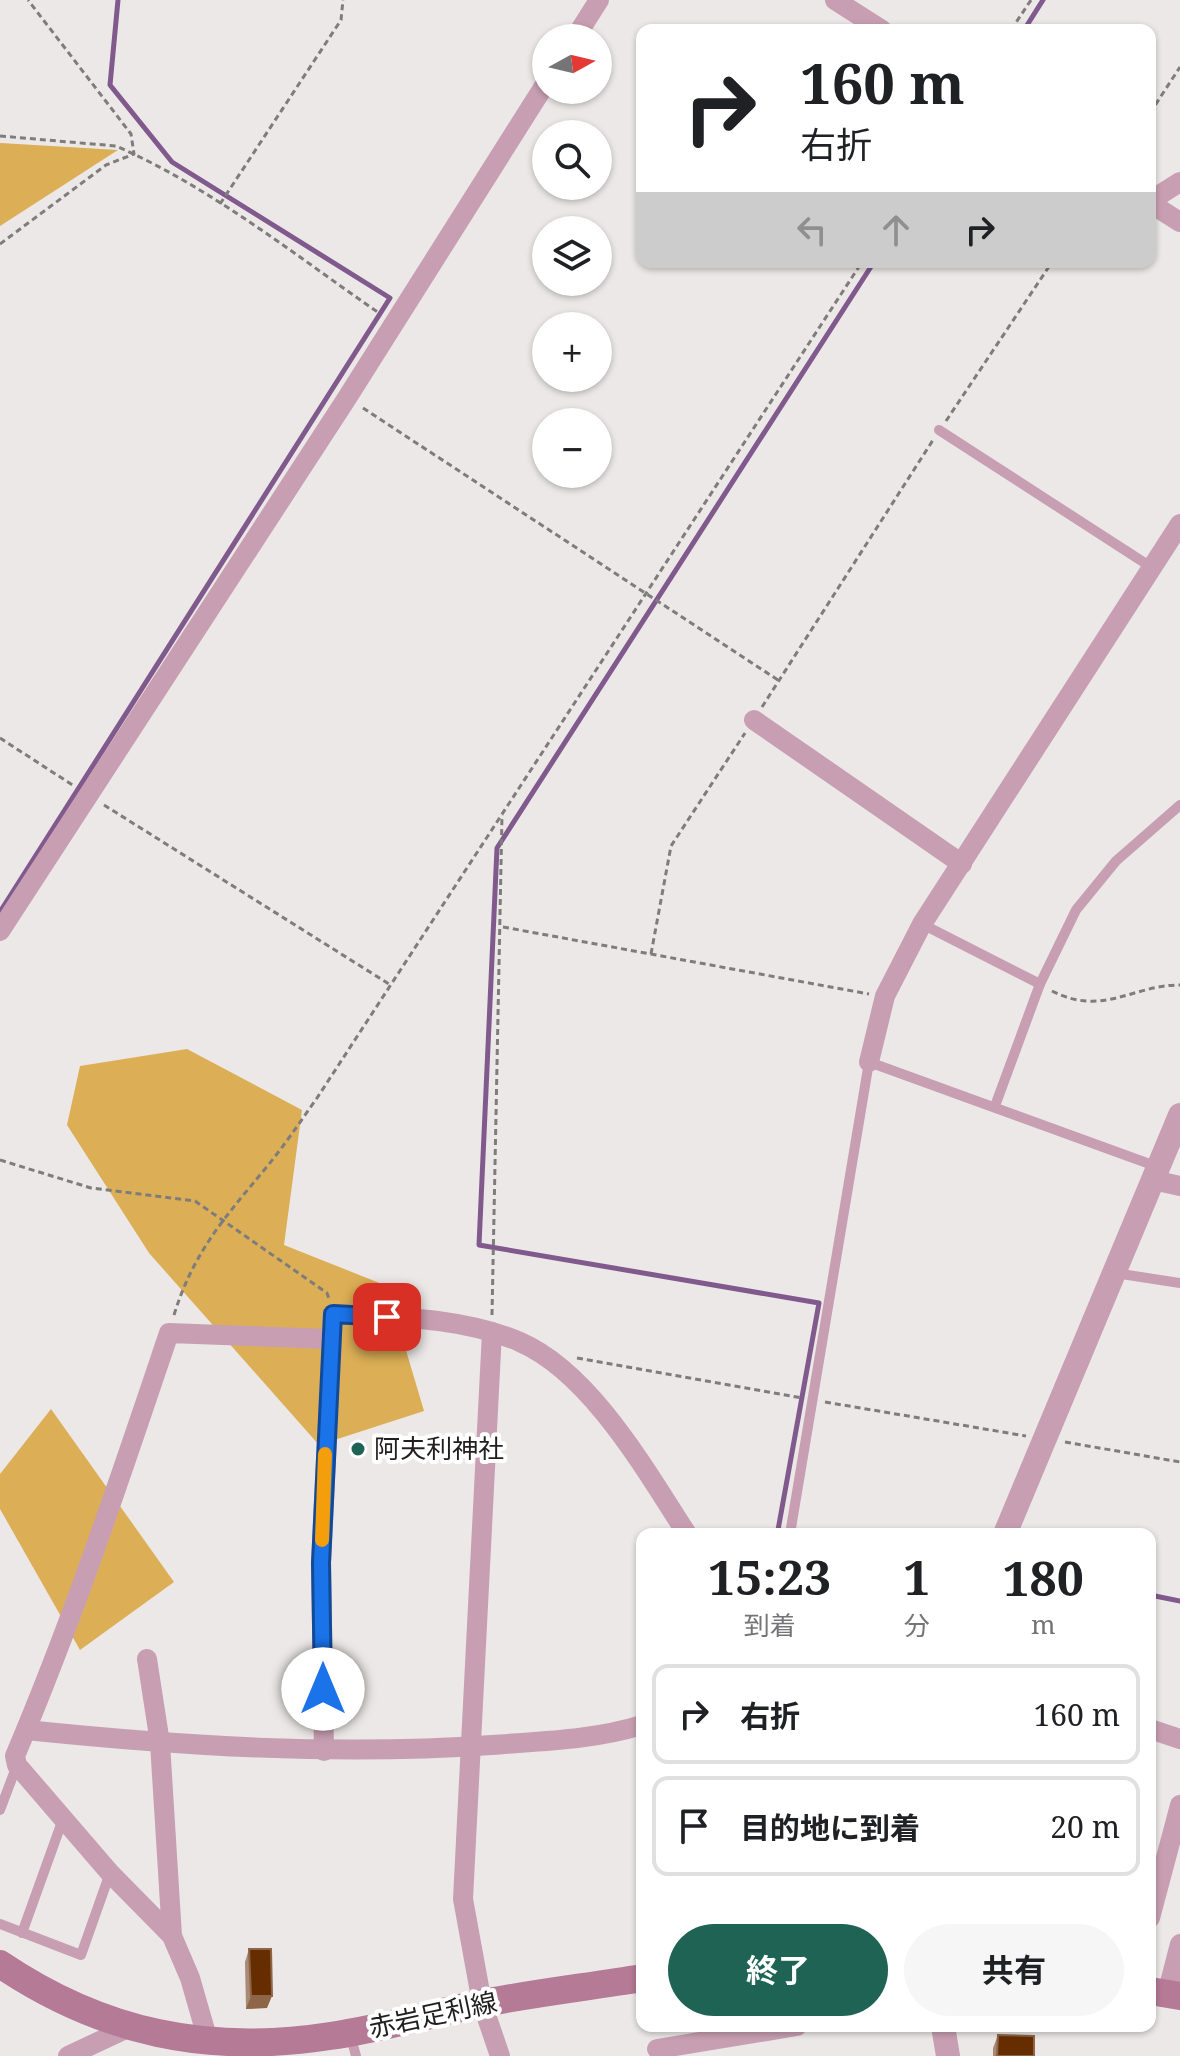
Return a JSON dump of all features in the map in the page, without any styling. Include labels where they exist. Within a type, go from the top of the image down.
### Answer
[{"type":"main road","name":"赤岩足利線","points":[[0,1964],[66,2002],[132,2026],[209,2044],[258,2050],[353,2044],[482,2003],[636,1979]]},
{"type":"street","points":[[584,24],[599,0]]},
{"type":"street","points":[[835,0],[873,24]]},
{"type":"street","points":[[0,931],[347,398],[392,322],[532,104]]},
{"type":"street","points":[[1156,198],[1180,182]]},
{"type":"street","points":[[1156,206],[1180,222]]},
{"type":"street","points":[[869,1062],[885,996],[922,924],[1180,524]]},
{"type":"street","points":[[754,720],[962,864]]},
{"type":"street","points":[[1008,1528],[1180,1115]]},
{"type":"street","points":[[1156,1174],[1180,1186]]},
{"type":"street","points":[[324,1751],[321,1563],[329,1339],[333,1314],[414,1318],[492,1332],[522,1343],[559,1365],[603,1413],[683,1528]]},
{"type":"street","points":[[492,1332],[463,1899],[482,2003],[500,2056]]},
{"type":"street","points":[[172,1936],[110,1873],[11,1759],[26,1730],[80,1596],[169,1333],[329,1339]]},
{"type":"street","points":[[147,1659],[160,1743],[172,1936],[190,1978],[209,2044]]},
{"type":"street","points":[[26,1730],[160,1743],[324,1751],[471,1746],[606,1736],[636,1727]]},
{"type":"street","points":[[1156,1731],[1180,1739]]},
{"type":"street","points":[[1156,1895],[1180,1805]]},
{"type":"street","points":[[1166,1994],[1180,1944]]},
{"type":"street","points":[[68,2056],[132,2026]]},
{"type":"street","points":[[657,2049],[760,2032]]},
{"type":"street","points":[[944,2032],[948,2056]]},
{"type":"lane","points":[[939,430],[1151,567]]},
{"type":"lane","points":[[995,1106],[1040,984],[1076,910],[1116,861],[1180,805]]},
{"type":"lane","points":[[922,924],[1040,984]]},
{"type":"lane","points":[[791,1528],[869,1062],[995,1106],[1156,1174]]},
{"type":"lane","points":[[1115,1273],[1180,1283]]},
{"type":"lane","points":[[0,1810],[11,1759]]},
{"type":"lane","points":[[22,1933],[64,1817]]},
{"type":"lane","points":[[0,1924],[81,1955],[110,1873]]},
{"type":"path","points":[[28,0],[131,134],[134,154]]},
{"type":"path","points":[[220,204],[341,20],[343,0]]},
{"type":"path","points":[[1015,24],[1031,0]]},
{"type":"path","points":[[1156,104],[1180,67]]},
{"type":"path","points":[[0,136],[116,146],[134,154],[220,204],[392,322]]},
{"type":"path","points":[[0,244],[106,165],[134,154]]},
{"type":"path","points":[[169,1333],[185,1279],[222,1218],[266,1168],[317,1098],[858,268]]},
{"type":"path","points":[[651,954],[671,846],[939,430],[1048,268]]},
{"type":"path","points":[[347,398],[778,680]]},
{"type":"path","points":[[0,738],[390,984]]},
{"type":"path","points":[[492,1332],[502,815]]},
{"type":"path","points":[[501,926],[885,996]]},
{"type":"path","points":[[1040,984],[1065,997],[1088,1002],[1116,1000],[1165,985],[1180,985]]},
{"type":"path","points":[[0,1160],[91,1188],[195,1201],[327,1293],[333,1314]]},
{"type":"path","points":[[1047,1439],[1180,1462]]},
{"type":"shaded area","points":[[1,143],[118,150],[0,226]]},
{"type":"shaded area","points":[[187,1049],[302,1110],[284,1245],[387,1286],[424,1411],[319,1445],[149,1253],[67,1125],[80,1066]]},
{"type":"shaded area","points":[[51,1409],[174,1582],[80,1650],[0,1509],[0,1474]]},
{"type":"building","points":[[249,1949],[271,1949],[272,1996],[251,1996]]},
{"type":"building","points":[[998,2035],[1034,2036],[1034,2056],[997,2056]]},
{"type":"waterway","points":[[0,912],[390,298],[172,162],[110,85],[118,0]]},
{"type":"waterway","points":[[1028,24],[1043,0]]},
{"type":"waterway","points":[[778,1528],[819,1303],[479,1245],[497,848],[870,268]]},
{"type":"waterway","points":[[1156,1596],[1180,1601]]},
{"type":"slow traffic","points":[[322,1540],[325,1454]]},
{"type":"place","name":"阿夫利神社","points":[[358,1449]]},
{"type":"route","points":[[323,1689],[321,1563],[329,1339],[333,1314],[387,1317]]}]
